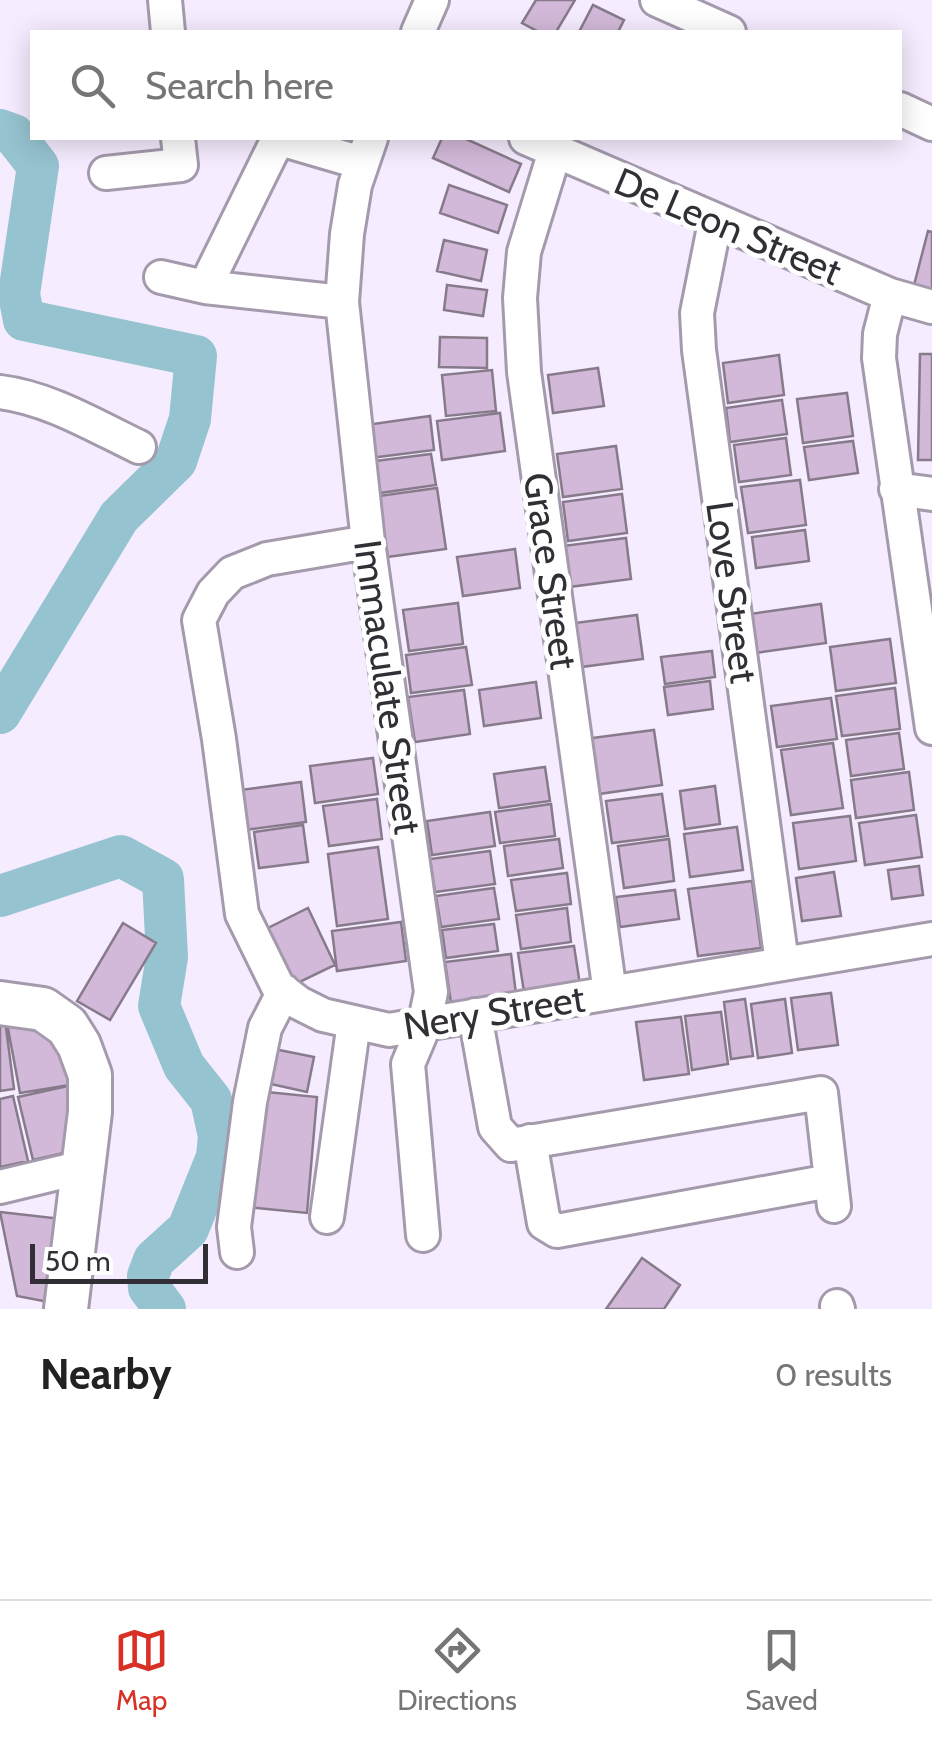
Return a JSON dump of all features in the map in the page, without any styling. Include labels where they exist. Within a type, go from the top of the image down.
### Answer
[{"type":"main road","points":[[0,1003],[42,1009],[67,1026],[79,1044],[90,1074],[84,1167],[66,1309]]},
{"type":"street","points":[[164,0],[168,30]]},
{"type":"street","points":[[419,30],[432,0]]},
{"type":"street","points":[[657,0],[724,30]]},
{"type":"street","points":[[902,110],[932,124]]},
{"type":"street","points":[[106,172],[180,165],[178,140]]},
{"type":"street","points":[[205,287],[275,145],[287,141],[367,150]]},
{"type":"street","name":"De Leon Street","points":[[540,144],[714,222],[890,295],[932,307]]},
{"type":"street","name":"Grace Street","points":[[540,144],[520,298],[524,372],[610,993]]},
{"type":"street","name":"Immaculate Street","points":[[367,150],[346,234],[342,302],[368,542],[431,992],[424,1026],[408,1064],[422,1235]]},
{"type":"street","name":"Love Street","points":[[714,222],[697,313],[699,350],[782,964]]},
{"type":"street","points":[[162,277],[205,287],[342,302]]},
{"type":"street","points":[[890,295],[880,334],[880,358],[932,728]]},
{"type":"street","points":[[0,392],[25,396],[139,447]]},
{"type":"street","points":[[896,489],[932,494]]},
{"type":"street","name":"Nery Street","points":[[368,542],[267,560],[232,573],[214,593],[200,620],[242,914],[278,988],[323,1015],[389,1030],[932,939]]},
{"type":"street","points":[[237,1252],[234,1227],[250,1102],[265,1028],[284,991]]},
{"type":"street","points":[[475,1015],[494,1127],[511,1145],[530,1141],[821,1093],[832,1193],[557,1231],[544,1223],[530,1141]]},
{"type":"street","points":[[327,1217],[354,1022]]},
{"type":"street","points":[[0,1187],[84,1167]]},
{"type":"building","points":[[536,0],[575,0],[557,30],[535,30],[522,23]]},
{"type":"building","points":[[593,5],[624,20],[619,30],[580,30]]},
{"type":"building","points":[[441,140],[468,140],[521,164],[509,192],[433,158]]},
{"type":"building","points":[[449,185],[507,205],[498,233],[440,213]]},
{"type":"building","points":[[928,231],[932,232],[932,294],[913,289]]},
{"type":"building","points":[[444,240],[487,250],[481,281],[437,271]]},
{"type":"building","points":[[447,285],[487,290],[483,316],[444,310]]},
{"type":"building","points":[[440,337],[487,338],[487,368],[439,367]]},
{"type":"building","points":[[920,354],[932,354],[932,460],[918,460]]},
{"type":"building","points":[[779,355],[784,395],[728,403],[723,363]]},
{"type":"building","points":[[598,368],[604,406],[553,413],[548,375]]},
{"type":"building","points":[[492,370],[496,411],[446,416],[442,375]]},
{"type":"building","points":[[847,393],[853,436],[803,443],[797,399]]},
{"type":"building","points":[[782,400],[787,434],[730,442],[726,408]]},
{"type":"building","points":[[500,413],[505,451],[442,460],[437,421]]},
{"type":"building","points":[[430,416],[434,450],[370,458],[366,425]]},
{"type":"building","points":[[786,438],[791,475],[739,482],[734,445]]},
{"type":"building","points":[[853,441],[858,473],[809,480],[804,447]]},
{"type":"building","points":[[616,446],[622,489],[563,497],[557,454]]},
{"type":"building","points":[[431,454],[436,485],[380,493],[375,461]]},
{"type":"building","points":[[800,480],[806,525],[748,533],[741,487]]},
{"type":"building","points":[[437,488],[446,549],[387,557],[379,496]]},
{"type":"building","points":[[622,494],[627,533],[568,541],[563,502]]},
{"type":"building","points":[[805,530],[809,561],[756,568],[752,537]]},
{"type":"building","points":[[626,538],[631,579],[569,587],[563,546]]},
{"type":"building","points":[[515,549],[520,588],[463,596],[457,557]]},
{"type":"building","points":[[458,603],[463,644],[409,651],[403,610]]},
{"type":"building","points":[[821,604],[826,643],[755,653],[750,614]]},
{"type":"building","points":[[637,615],[643,659],[581,667],[575,623]]},
{"type":"building","points":[[890,639],[896,683],[836,691],[830,647]]},
{"type":"building","points":[[466,647],[472,685],[411,693],[406,655]]},
{"type":"building","points":[[712,651],[715,677],[665,684],[661,657]]},
{"type":"building","points":[[710,681],[713,709],[668,715],[664,687]]},
{"type":"building","points":[[536,682],[541,718],[484,726],[479,690]]},
{"type":"building","points":[[895,688],[900,729],[842,736],[836,696]]},
{"type":"building","points":[[464,690],[470,734],[415,742],[408,697]]},
{"type":"building","points":[[831,698],[837,739],[777,747],[771,706]]},
{"type":"building","points":[[654,730],[662,785],[599,794],[592,738]]},
{"type":"building","points":[[899,733],[904,769],[851,776],[846,740]]},
{"type":"building","points":[[833,743],[843,808],[791,815],[781,750]]},
{"type":"building","points":[[373,758],[378,794],[315,803],[310,766]]},
{"type":"building","points":[[545,767],[550,801],[499,808],[494,774]]},
{"type":"building","points":[[909,772],[914,810],[856,818],[851,780]]},
{"type":"building","points":[[301,782],[306,822],[245,830],[240,790]]},
{"type":"building","points":[[715,786],[720,824],[685,829],[680,791]]},
{"type":"building","points":[[662,794],[668,836],[612,843],[606,801]]},
{"type":"building","points":[[377,799],[382,839],[329,846],[323,806]]},
{"type":"building","points":[[551,804],[555,836],[500,843],[495,812]]},
{"type":"building","points":[[490,812],[495,846],[432,855],[427,821]]},
{"type":"building","points":[[916,815],[922,857],[865,865],[859,823]]},
{"type":"building","points":[[850,816],[856,861],[799,869],[793,823]]},
{"type":"building","points":[[303,825],[308,862],[259,868],[254,832]]},
{"type":"building","points":[[737,827],[743,870],[690,877],[684,834]]},
{"type":"building","points":[[559,839],[563,868],[508,876],[504,846]]},
{"type":"building","points":[[669,839],[674,881],[624,888],[618,846]]},
{"type":"building","points":[[378,847],[388,919],[337,926],[328,854]]},
{"type":"building","points":[[490,851],[495,884],[435,892],[430,859]]},
{"type":"building","points":[[919,866],[923,895],[892,899],[888,870]]},
{"type":"building","points":[[834,872],[841,916],[802,921],[796,878]]},
{"type":"building","points":[[567,873],[571,904],[516,911],[511,880]]},
{"type":"building","points":[[752,881],[761,948],[698,956],[688,889]]},
{"type":"building","points":[[494,888],[499,919],[441,927],[436,896]]},
{"type":"building","points":[[675,890],[679,919],[620,927],[616,897]]},
{"type":"building","points":[[308,908],[335,965],[285,989],[258,933]]},
{"type":"building","points":[[567,908],[571,942],[521,949],[516,915]]},
{"type":"building","points":[[401,922],[406,961],[337,971],[332,931]]},
{"type":"building","points":[[123,923],[156,943],[110,1020],[77,1001]]},
{"type":"building","points":[[494,924],[498,951],[446,958],[442,930]]},
{"type":"building","points":[[574,946],[580,985],[524,992],[518,953]]},
{"type":"building","points":[[511,954],[516,994],[451,1003],[445,962]]},
{"type":"building","points":[[831,993],[838,1045],[798,1050],[791,998]]},
{"type":"building","points":[[745,999],[753,1056],[731,1059],[724,1002]]},
{"type":"building","points":[[785,999],[792,1053],[758,1058],[751,1004]]},
{"type":"building","points":[[721,1012],[728,1064],[692,1070],[685,1016]]},
{"type":"building","points":[[681,1017],[689,1074],[644,1080],[636,1022]]},
{"type":"building","points":[[5,1020],[14,1089],[0,1091],[0,1021]]},
{"type":"building","points":[[7,1023],[63,1034],[82,1083],[20,1093]]},
{"type":"building","points":[[269,1048],[314,1057],[307,1092],[262,1082]]},
{"type":"building","points":[[77,1084],[72,1151],[33,1160],[18,1097]]},
{"type":"building","points":[[257,1091],[317,1097],[307,1213],[246,1207]]},
{"type":"building","points":[[13,1096],[28,1161],[0,1167],[0,1099]]},
{"type":"building","points":[[0,1212],[71,1220],[59,1304],[17,1296]]},
{"type":"building","points":[[642,1258],[680,1285],[664,1309],[606,1309]]},
{"type":"waterway","points":[[0,130],[14,135],[38,166],[19,294],[24,320],[196,356],[190,419],[176,461],[119,517],[0,713]]},
{"type":"waterway","points":[[0,896],[121,856],[163,879],[167,957],[159,1006],[184,1066],[211,1100],[219,1136],[217,1157],[188,1229],[154,1260],[148,1276],[149,1288],[165,1309]]}]
